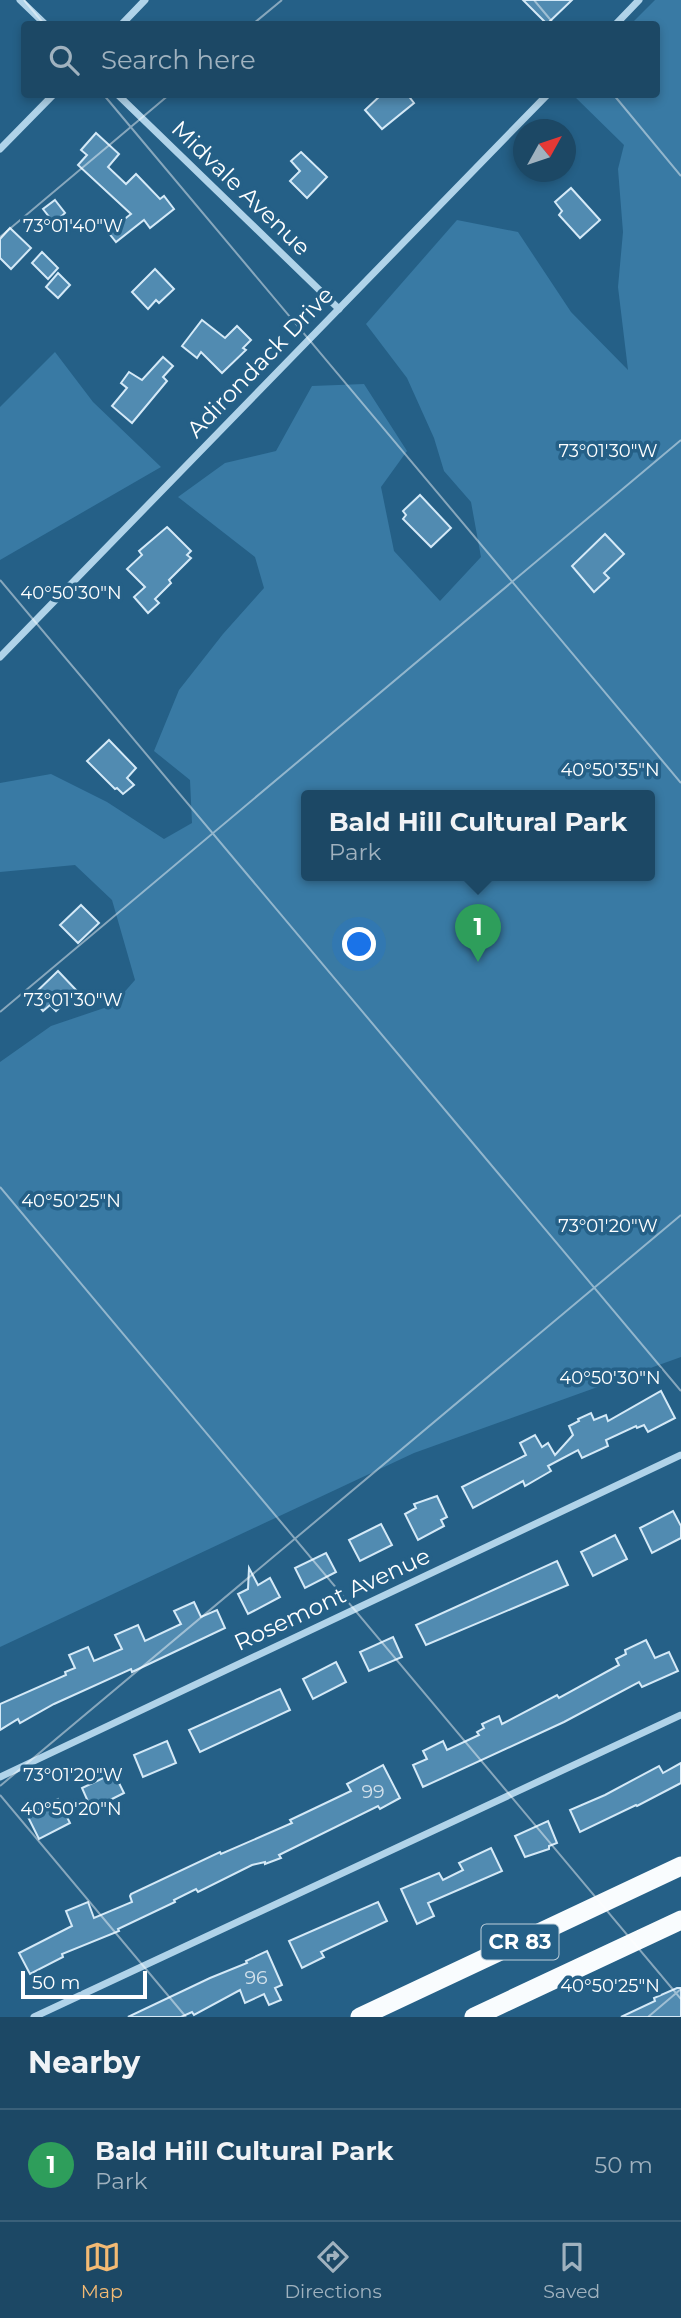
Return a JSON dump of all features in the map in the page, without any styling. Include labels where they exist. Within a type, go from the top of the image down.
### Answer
[{"type":"highway","name":"CR 83","points":[[360,2017],[681,1866]]},
{"type":"highway","name":"CR 83","points":[[474,2017],[681,1920]]},
{"type":"street","points":[[20,0],[42,21]]},
{"type":"street","points":[[125,21],[145,0]]},
{"type":"street","points":[[618,21],[639,0]]},
{"type":"street","points":[[0,149],[50,98]]},
{"type":"street","name":"Midvale Avenue","points":[[121,98],[339,309]]},
{"type":"street","name":"Adirondack Drive","points":[[0,657],[544,98]]},
{"type":"street","name":"Rosemont Avenue","points":[[0,1777],[681,1454]]},
{"type":"street","points":[[34,2017],[681,1715]]},
{"type":"shaded area","points":[[655,0],[681,0],[681,1357],[414,1453],[0,1647],[0,1062],[51,1026],[113,1005],[135,980],[112,900],[75,865],[0,872],[0,783],[51,774],[107,802],[164,839],[192,823],[190,780],[154,751],[179,690],[264,588],[255,557],[178,497],[225,463],[276,451],[312,386],[364,384],[407,451],[381,487],[394,551],[440,601],[481,557],[471,502],[444,471],[434,438],[407,378],[366,324],[457,220],[518,232],[571,312],[628,370],[618,287],[623,232],[618,169],[624,145],[576,98],[660,98],[660,21],[634,21]]},
{"type":"shaded area","points":[[55,352],[93,402],[161,467],[0,560],[0,407]]},
{"type":"building","points":[[523,0],[572,0],[550,21],[544,21]]},
{"type":"building","points":[[378,98],[410,98],[414,103],[382,129],[365,110]]},
{"type":"building","points":[[96,133],[119,154],[108,167],[126,184],[136,174],[160,199],[164,196],[174,209],[150,228],[144,220],[116,242],[108,232],[131,214],[78,165],[87,155],[81,150]]},
{"type":"building","points":[[301,152],[327,177],[307,198],[290,181],[300,171],[291,161]]},
{"type":"building","points":[[571,188],[600,220],[580,238],[559,215],[562,211],[555,202]]},
{"type":"building","points":[[55,200],[65,213],[54,223],[43,209]]},
{"type":"building","points":[[10,228],[31,248],[11,269],[0,258],[0,239]]},
{"type":"building","points":[[42,252],[58,268],[48,279],[32,263]]},
{"type":"building","points":[[155,269],[174,289],[159,303],[156,300],[148,309],[132,292]]},
{"type":"building","points":[[58,273],[70,285],[58,298],[46,287]]},
{"type":"building","points":[[202,320],[225,338],[237,326],[251,340],[243,348],[246,350],[222,373],[201,352],[197,358],[182,346]]},
{"type":"building","points":[[163,357],[173,366],[163,377],[167,381],[132,423],[112,406],[127,388],[121,383],[129,372],[142,380]]},
{"type":"building","points":[[420,495],[451,528],[431,547],[403,519],[406,515],[403,511]]},
{"type":"building","points":[[167,527],[191,551],[187,555],[191,558],[169,580],[171,583],[155,599],[159,603],[148,613],[134,597],[145,587],[127,569],[142,555],[139,551]]},
{"type":"building","points":[[605,534],[624,554],[604,573],[609,578],[594,592],[572,566]]},
{"type":"building","points":[[109,740],[136,768],[127,778],[134,785],[123,794],[87,761]]},
{"type":"building","points":[[81,905],[99,923],[78,943],[60,925]]},
{"type":"building","points":[[58,971],[77,991],[56,1011],[50,1005],[43,1011],[31,997]]},
{"type":"building","points":[[661,1391],[675,1418],[648,1432],[644,1425],[637,1428],[636,1426],[606,1440],[608,1446],[582,1458],[578,1450],[548,1466],[551,1471],[525,1486],[523,1481],[473,1508],[462,1487],[526,1455],[520,1443],[535,1435],[542,1447],[548,1443],[555,1455],[573,1435],[569,1426],[579,1421],[578,1419],[591,1413],[594,1420],[606,1415],[608,1421]]},
{"type":"building","points":[[437,1496],[447,1517],[441,1520],[444,1526],[418,1540],[405,1514],[416,1508],[414,1504]]},
{"type":"building","points":[[673,1511],[681,1526],[681,1538],[652,1553],[640,1528]]},
{"type":"building","points":[[381,1524],[392,1545],[360,1561],[349,1540]]},
{"type":"building","points":[[615,1535],[627,1559],[593,1576],[581,1552]]},
{"type":"building","points":[[326,1553],[336,1572],[305,1588],[295,1568]]},
{"type":"building","points":[[557,1561],[568,1585],[426,1645],[416,1625]]},
{"type":"building","points":[[249,1568],[258,1585],[270,1578],[280,1597],[248,1614],[238,1594],[248,1589]]},
{"type":"building","points":[[194,1602],[201,1617],[217,1610],[225,1628],[132,1672],[131,1669],[54,1704],[20,1723],[18,1719],[0,1730],[0,1704],[66,1675],[65,1672],[75,1668],[69,1655],[88,1647],[94,1661],[122,1649],[115,1635],[138,1625],[145,1641],[181,1624],[174,1611]]},
{"type":"building","points":[[393,1637],[402,1657],[369,1671],[360,1652]]},
{"type":"building","points":[[646,1640],[655,1658],[669,1652],[678,1671],[642,1687],[639,1682],[564,1722],[423,1787],[413,1765],[427,1759],[423,1751],[443,1741],[447,1750],[479,1735],[477,1732],[484,1728],[482,1724],[499,1716],[502,1724],[557,1695],[559,1698],[619,1665],[616,1659],[626,1654],[625,1650]]},
{"type":"building","points":[[336,1662],[346,1682],[313,1699],[303,1679]]},
{"type":"building","points":[[280,1689],[290,1710],[200,1752],[189,1730]]},
{"type":"building","points":[[167,1741],[176,1763],[143,1777],[134,1755]]},
{"type":"building","points":[[681,1763],[681,1783],[580,1832],[570,1810],[659,1766],[663,1773]]},
{"type":"building","points":[[383,1765],[400,1798],[380,1809],[378,1806],[279,1855],[281,1858],[252,1865],[198,1892],[196,1889],[118,1929],[119,1931],[62,1954],[63,1957],[30,1974],[19,1953],[72,1926],[66,1911],[88,1902],[94,1918],[132,1902],[131,1894],[220,1852],[221,1854],[292,1823],[290,1820],[351,1791],[347,1784]]},
{"type":"building","points":[[114,1773],[124,1793],[108,1801],[110,1805],[93,1813],[82,1788]]},
{"type":"building","points":[[58,1799],[70,1823],[39,1839],[27,1815]]},
{"type":"building","points":[[548,1821],[557,1843],[549,1846],[549,1849],[525,1857],[515,1836]]},
{"type":"building","points":[[491,1848],[502,1871],[428,1903],[434,1916],[417,1924],[401,1889],[439,1873],[443,1880],[463,1870],[459,1863]]},
{"type":"building","points":[[378,1902],[387,1921],[321,1952],[324,1957],[302,1968],[289,1941]]},
{"type":"building","points":[[267,1951],[282,1985],[275,1988],[281,2000],[269,2005],[264,1994],[245,2003],[240,1990],[194,2015],[192,2012],[181,2017],[128,2017],[247,1963],[246,1961]]},
{"type":"building","points":[[681,1988],[681,2017],[621,2017],[655,2001],[654,1998]]},
{"type":"place","name":"Bald Hill Cultural Park","points":[[478,962]]}]
